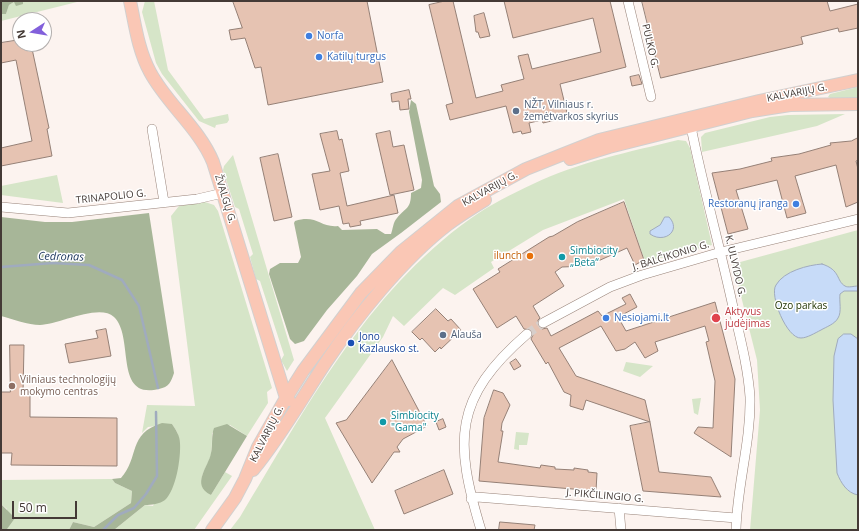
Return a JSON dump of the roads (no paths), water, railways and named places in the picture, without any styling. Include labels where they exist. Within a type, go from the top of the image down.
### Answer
[{"type":"main road","name":"ŽVALGŲ G.","points":[[130,1],[142,55],[150,72],[209,151],[286,398]]},
{"type":"main road","name":"KALVARIJŲ G.","points":[[212,530],[228,509],[245,479],[258,447],[286,398],[303,371],[361,293],[401,252],[458,206],[545,160],[599,140],[758,100],[858,80]]},
{"type":"main road","name":"KALVARIJŲ G.","points":[[245,479],[267,453],[299,406],[326,362],[371,302],[417,253],[446,226],[487,198],[535,174],[583,155],[691,127],[775,107],[858,104]]},
{"type":"main road","points":[[361,293],[371,302]]},
{"type":"main road","points":[[286,398],[299,406]]},
{"type":"street","name":"PULKO G.","points":[[628,1],[651,97]]},
{"type":"street","name":"K. ULVYDO G.","points":[[691,127],[745,358],[750,396],[748,438],[736,518],[736,530]]},
{"type":"street","points":[[152,129],[164,202]]},
{"type":"street","name":"TRINAPOLIO G.","points":[[1,207],[68,213],[198,199],[223,193]]},
{"type":"street","name":"J. BALČIKONIO G.","points":[[543,323],[610,287],[642,275],[721,252],[858,219]]},
{"type":"street","points":[[481,530],[471,499],[464,457],[467,415],[475,394],[482,383],[506,354],[528,334]]},
{"type":"street","name":"J. PIKČILINGIO G.","points":[[471,499],[477,497],[736,518]]},
{"type":"street","points":[[619,508],[621,530]]},
{"type":"water","points":[[665,217],[669,217],[672,222],[673,227],[670,234],[661,238],[650,234],[650,231],[660,225]]},
{"type":"water","points":[[822,264],[832,269],[842,284],[846,287],[858,286],[858,291],[844,291],[840,294],[839,316],[833,324],[814,334],[801,338],[790,332],[785,324],[777,306],[774,290],[780,280],[790,272],[803,267]]},
{"type":"water","points":[[844,334],[851,334],[858,339],[858,495],[854,494],[845,487],[837,473],[833,400],[834,356],[838,339]]},
{"type":"waterway","name":"Cedronas","points":[[1,267],[53,263],[89,265],[122,280],[139,306],[158,388]]},
{"type":"waterway","name":"Cedronas","points":[[103,530],[118,515],[134,508],[146,494],[157,476],[156,412]]},
{"type":"tunnel","points":[[527,334],[543,323]]},
{"type":"place","name":"Norfa","points":[[309,36]]},
{"type":"place","name":"Katilų turgus","points":[[319,57]]},
{"type":"place","name":"NŽT, Vilniaus r. žemėtvarkos skyrius","points":[[516,111]]},
{"type":"place","name":"Restoranų įranga","points":[[796,204]]},
{"type":"place","name":"ilunch","points":[[530,256]]},
{"type":"place","name":"Simbiocity „Beta“","points":[[562,257]]},
{"type":"place","name":"Nesiojami.lt","points":[[606,318]]},
{"type":"place","name":"Aktyvus judėjimas","points":[[716,318]]},
{"type":"place","name":"Alauša","points":[[443,335]]},
{"type":"place","name":"Jono Kazlausko st.","points":[[351,343]]},
{"type":"place","name":"Vilniaus technologijų mokymo centras","points":[[12,386]]},
{"type":"place","name":"Simbiocity \"Gama\"","points":[[383,422]]},
{"type":"park label","name":"Ozo parkas","points":[[801,306]]}]
